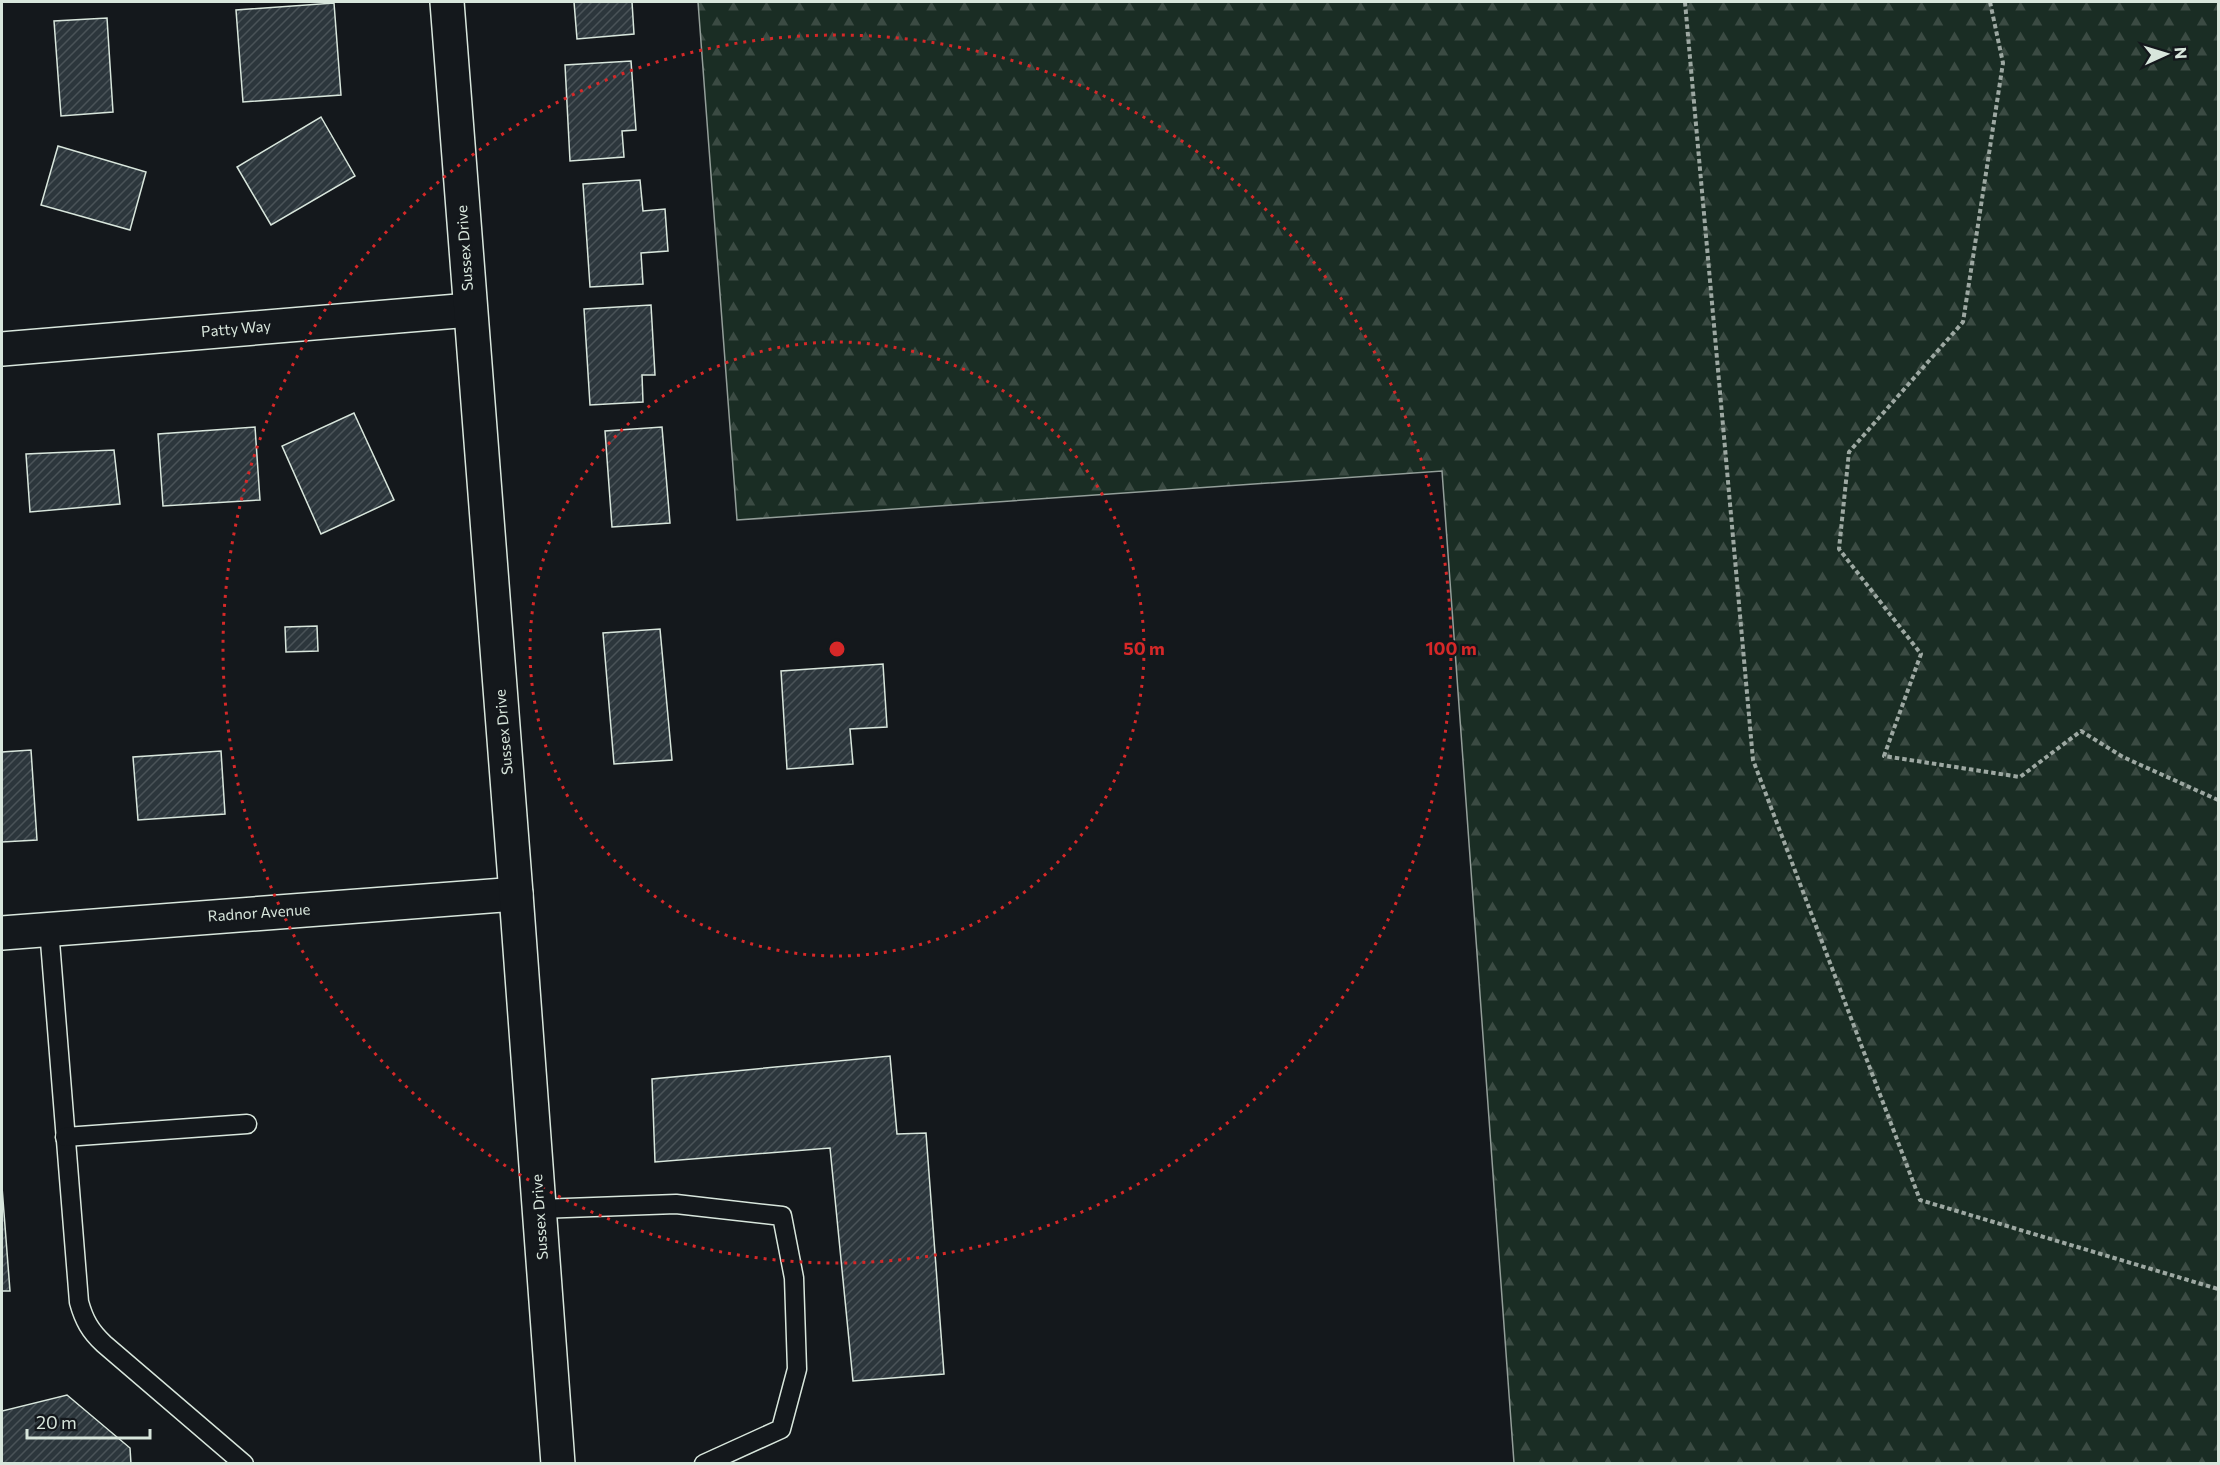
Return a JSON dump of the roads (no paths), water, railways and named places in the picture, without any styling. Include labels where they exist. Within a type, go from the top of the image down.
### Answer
[{"type":"street","name":"Sussex Drive","points":[[447,2],[558,1464]]},
{"type":"street","name":"Patty Way","points":[[2,349],[470,310]]},
{"type":"street","name":"Radnor Avenue","points":[[2,933],[516,894]]},
{"type":"lane","points":[[49,929],[79,1302],[85,1322],[104,1344],[244,1464]]},
{"type":"lane","points":[[65,1137],[248,1124]]},
{"type":"lane","points":[[539,1209],[676,1204],[782,1216],[794,1278],[797,1368],[781,1429],[704,1464]]}]
